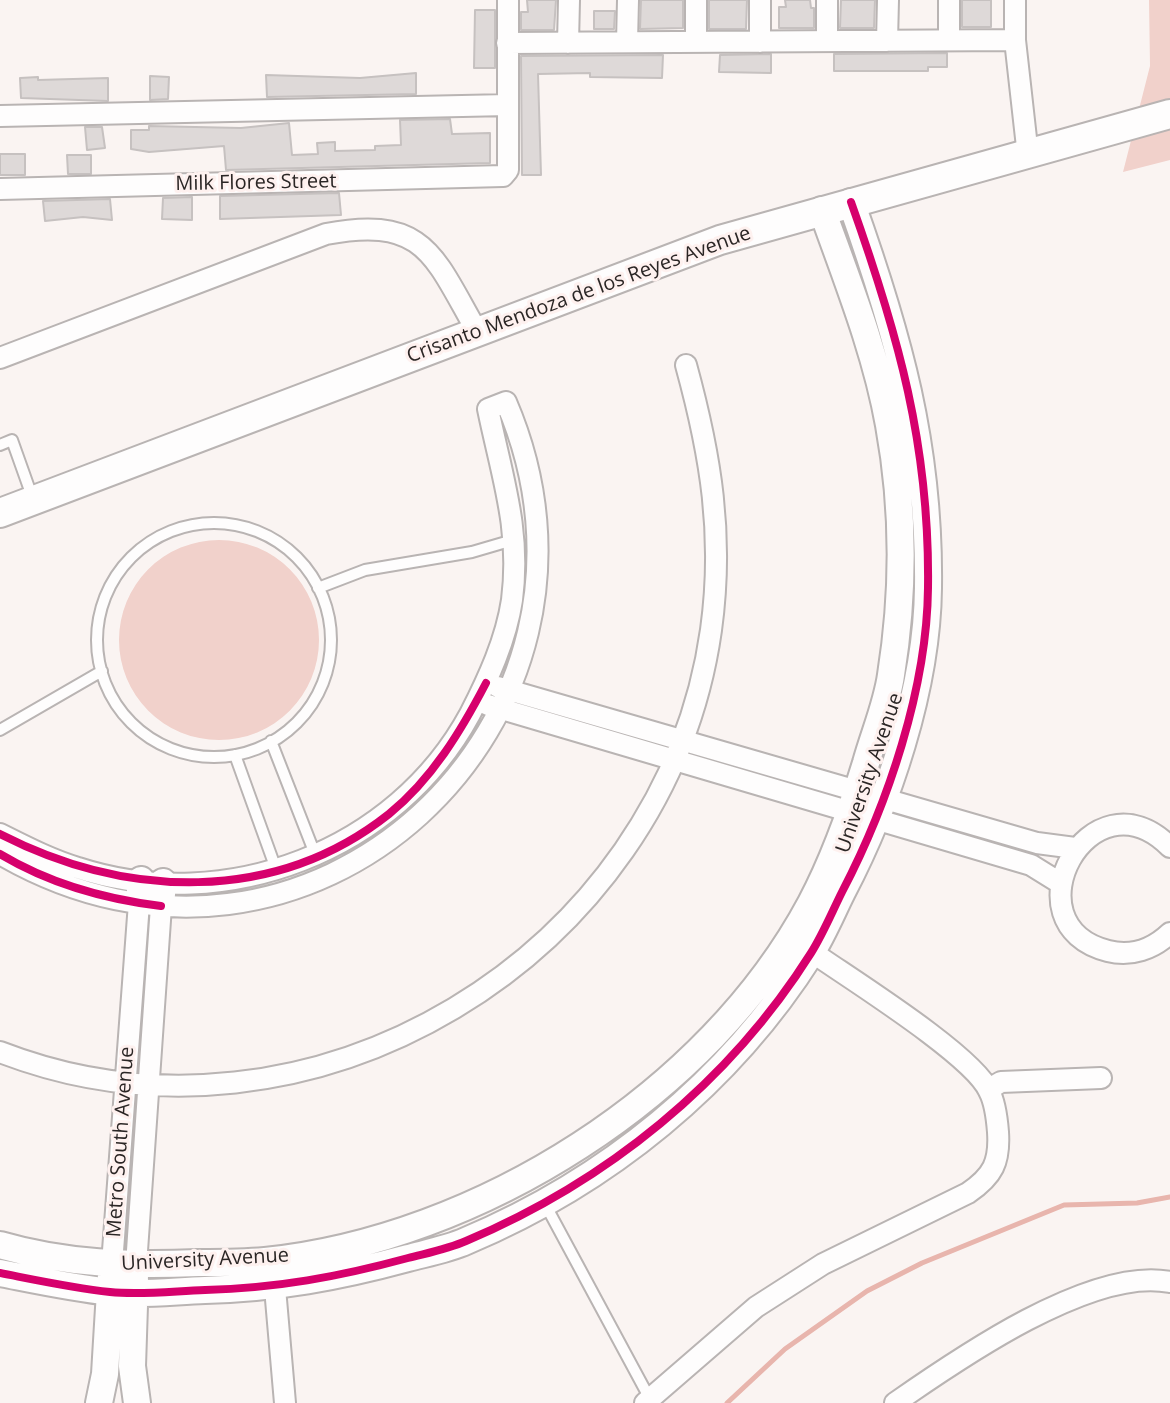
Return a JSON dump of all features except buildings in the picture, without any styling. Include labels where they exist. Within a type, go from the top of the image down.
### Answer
[{"type":"main road","name":"Crisanto Mendoza de los Reyes Avenue","points":[[0,513],[720,240],[1170,114]]},
{"type":"street","points":[[0,116],[508,105],[508,0]]},
{"type":"street","points":[[568,43],[569,0]]},
{"type":"street","points":[[627,42],[628,0]]},
{"type":"street","points":[[696,0],[696,42]]},
{"type":"street","points":[[760,0],[760,42]]},
{"type":"street","points":[[827,0],[827,41]]},
{"type":"street","points":[[887,41],[888,0]]},
{"type":"street","points":[[949,0],[949,40]]},
{"type":"street","points":[[1015,0],[1015,40],[1028,156]]},
{"type":"street","points":[[507,43],[1015,40]]},
{"type":"street","name":"Milk Flores Street","points":[[0,189],[500,177],[508,170],[508,105]]},
{"type":"street","name":"University Avenue","points":[[0,1273],[122,1292],[275,1288],[323,1280],[463,1243],[544,1202],[627,1152],[698,1091],[761,1022],[812,952],[866,806],[917,684],[928,592],[926,508],[916,413],[887,307],[851,202]]},
{"type":"street","name":"University Avenue","points":[[0,1245],[40,1257],[124,1264],[264,1261],[320,1252],[392,1233],[501,1192],[611,1126],[684,1065],[738,1007],[810,905],[866,806],[891,678],[900,509],[889,422],[867,344],[822,210]]},
{"type":"street","points":[[0,358],[326,234],[345,231],[398,233],[424,246],[478,333]]},
{"type":"street","points":[[0,1052],[70,1073],[149,1084],[240,1081],[330,1064],[387,1044],[442,1017],[492,986],[537,949],[579,908],[616,862],[648,813],[678,750],[702,673],[716,576],[717,520],[707,442],[686,365]]},
{"type":"street","points":[[0,834],[81,870],[151,893],[277,871],[316,856],[389,814],[442,757],[481,692],[511,602],[515,539],[510,498],[488,410],[505,402],[526,453],[538,526],[533,602],[523,649],[503,699],[458,774],[405,830],[357,864],[285,894],[243,903],[74,888],[28,871],[0,854]]},
{"type":"street","points":[[481,692],[866,806],[1031,865],[1060,883]]},
{"type":"street","points":[[866,806],[1037,843],[1075,848]]},
{"type":"street","points":[[1170,847],[1152,833],[1123,826],[1093,834],[1075,848],[1060,883],[1068,920],[1076,933],[1095,947],[1132,953],[1153,946],[1170,933]]},
{"type":"street","name":"Metro South Avenue","points":[[99,1403],[122,1292],[126,1082],[151,893]]},
{"type":"street","name":"Metro South Avenue","points":[[124,1264],[149,1084],[151,893]]},
{"type":"street","points":[[647,1401],[756,1307],[823,1264],[945,1205],[990,1177],[999,1154],[997,1122],[989,1089],[961,1058],[812,952]]},
{"type":"street","points":[[989,1089],[1001,1082],[1101,1078]]},
{"type":"street","points":[[895,1403],[1003,1334],[1056,1306],[1114,1285],[1156,1279],[1170,1282]]},
{"type":"street","points":[[275,1288],[285,1403]]},
{"type":"street","name":"Metro South Avenue","points":[[122,1292],[137,1403]]},
{"type":"lane","points":[[0,445],[12,440],[34,501]]},
{"type":"lane","points":[[214,523],[256,531],[292,553],[318,588],[330,630],[325,674],[304,713],[271,741],[235,755],[195,755],[158,742],[136,727],[118,707],[102,671],[98,628],[110,587],[136,553],[172,530],[214,523]]},
{"type":"lane","points":[[318,588],[365,570],[472,552],[515,539]]},
{"type":"lane","points":[[0,730],[102,671]]},
{"type":"lane","points":[[271,741],[316,856]]},
{"type":"lane","points":[[235,755],[277,871]]},
{"type":"lane","points":[[544,1202],[647,1401]]},
{"type":"shaded area","points":[[1149,0],[1170,0],[1170,160],[1123,172],[1150,66]]},
{"type":"shaded area","points":[[219,540],[257,548],[289,570],[311,602],[319,640],[311,678],[289,710],[257,732],[219,740],[181,732],[149,710],[127,678],[119,640],[127,602],[149,570],[181,548]]},
{"type":"waterway","points":[[727,1403],[785,1349],[867,1291],[922,1263],[1064,1205],[1137,1203],[1170,1197]]},
{"type":"cycle path","points":[[0,1273],[110,1292],[232,1289],[332,1276],[452,1246],[518,1217],[615,1158],[703,1086],[742,1045],[778,1000],[820,938],[875,821],[902,744],[921,665],[926,626],[927,536],[917,438],[897,345],[851,202]]},
{"type":"cycle path","points":[[0,834],[48,855],[97,871],[148,880],[198,882],[248,877],[297,865],[344,844],[389,814],[419,786],[444,753],[486,683]]},
{"type":"cycle path","points":[[0,854],[38,874],[78,889],[161,906]]}]
